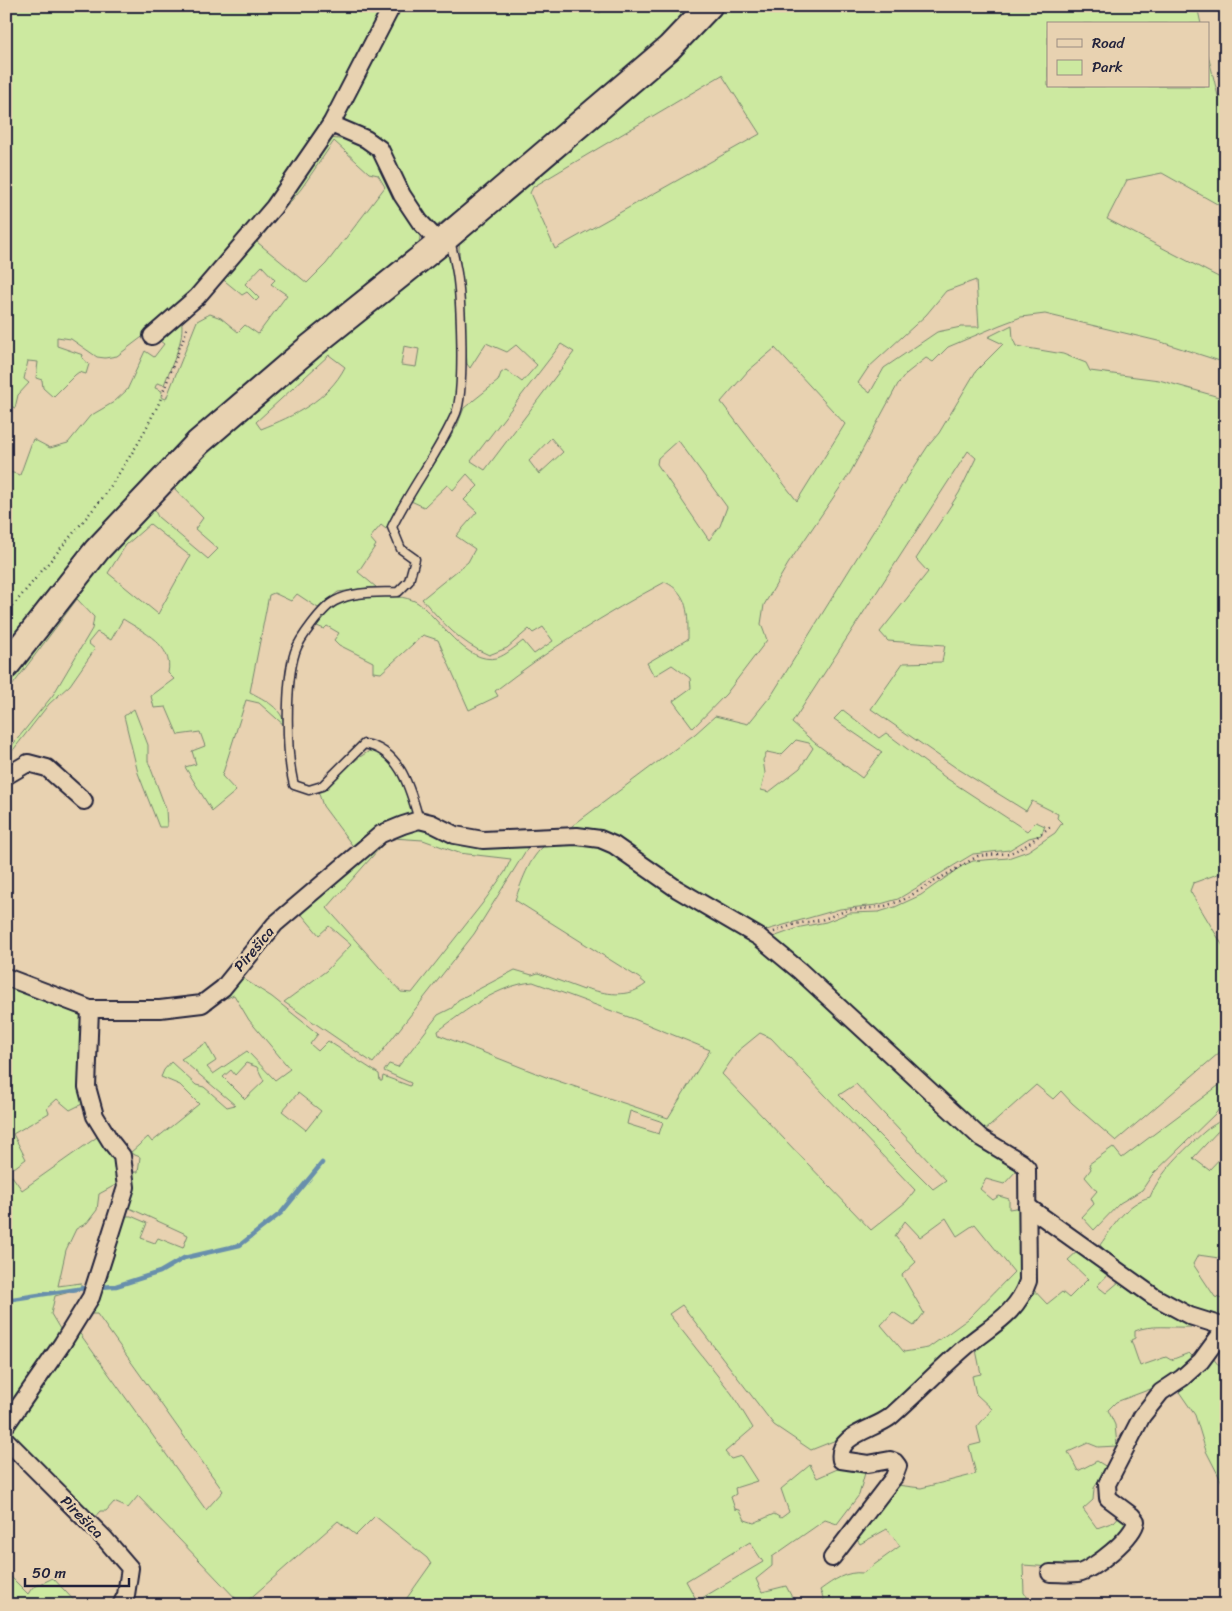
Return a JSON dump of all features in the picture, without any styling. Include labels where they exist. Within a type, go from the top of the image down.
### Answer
[{"type":"main road","points":[[6,666],[97,550],[198,443],[310,347],[444,239],[669,48],[709,6]]},
{"type":"street","points":[[152,336],[197,297],[274,207],[330,124],[392,6]]},
{"type":"street","points":[[330,124],[366,139],[380,149],[402,195],[420,222],[444,239]]},
{"type":"street","points":[[6,776],[28,762],[47,768],[84,800]]},
{"type":"street","points":[[419,820],[455,835],[482,840],[577,836],[600,839],[621,850],[677,889],[759,937],[807,977],[981,1138],[1022,1162],[1027,1168],[1028,1281],[1016,1305],[998,1324],[964,1347],[880,1425],[849,1438],[843,1443],[839,1452],[841,1460],[868,1464],[890,1460],[898,1466],[894,1477],[832,1558]]},
{"type":"street","name":"Pirešica","points":[[6,977],[90,1009],[142,1010],[202,1004],[222,988],[275,924],[324,882],[381,834],[419,820]]},
{"type":"street","points":[[6,1425],[62,1344],[91,1297],[126,1186],[122,1156],[95,1116],[87,1087],[90,1009]]},
{"type":"street","points":[[1027,1206],[1153,1296],[1190,1316],[1222,1326],[1223,1330],[1201,1361],[1182,1378],[1161,1392],[1142,1416],[1107,1484],[1108,1498],[1132,1516],[1136,1522],[1132,1532],[1117,1548],[1080,1573],[1050,1573]]},
{"type":"street","name":"Pirešica","points":[[6,1440],[105,1539],[130,1568],[126,1595],[121,1605]]},
{"type":"lane","points":[[419,820],[411,791],[393,757],[376,746],[364,744],[322,786],[309,790],[294,785],[291,774],[289,737],[290,682],[295,651],[314,621],[332,602],[353,594],[398,592],[409,581],[416,559],[401,549],[392,527],[405,500],[440,444],[457,412],[461,381],[458,274],[444,239]]},
{"type":"path","points":[[6,614],[105,495],[140,442],[169,378],[197,297]]},
{"type":"path","points":[[759,937],[848,910],[882,907],[903,900],[978,856],[1010,854],[1024,847],[1051,826]]},
{"type":"green space","points":[[6,6],[387,6],[293,174],[202,284],[166,319],[117,356],[97,357],[71,339],[57,337],[57,346],[83,355],[82,358],[89,364],[86,374],[79,372],[53,397],[43,388],[42,380],[36,378],[38,362],[28,361],[24,379],[29,383],[18,395],[15,408],[6,404]]},
{"type":"green space","points":[[398,6],[592,6],[600,13],[605,6],[696,6],[672,31],[495,182],[434,228],[427,225],[399,178],[347,125],[342,116]]},
{"type":"green space","points":[[722,6],[1197,6],[1201,22],[1047,22],[1047,88],[1210,88],[1210,63],[1218,96],[1226,99],[1226,209],[1162,173],[1127,180],[1107,219],[1226,281],[1226,363],[1158,341],[1045,314],[1021,317],[948,347],[933,362],[926,358],[907,373],[898,384],[850,473],[788,564],[764,605],[761,624],[767,640],[726,694],[693,728],[673,701],[691,688],[690,678],[672,665],[654,676],[647,663],[688,639],[686,606],[679,592],[665,582],[577,633],[495,691],[498,696],[469,710],[438,640],[423,635],[381,673],[373,672],[373,662],[339,645],[334,640],[339,633],[327,626],[324,629],[317,626],[328,610],[343,600],[371,596],[393,596],[403,597],[418,603],[464,648],[486,658],[500,657],[523,641],[534,654],[553,641],[543,627],[533,633],[529,629],[507,648],[489,655],[460,638],[444,624],[422,599],[468,562],[475,549],[456,536],[477,512],[464,500],[478,486],[467,474],[453,490],[447,485],[424,507],[411,501],[457,426],[464,408],[498,381],[501,373],[506,370],[522,382],[537,365],[516,345],[507,352],[486,343],[470,368],[467,364],[459,249],[460,238],[695,35]],"holes":[[[722,75],[760,134],[555,249],[530,193],[533,187]],[[976,280],[979,327],[961,327],[937,332],[884,368],[870,393],[858,383],[868,368],[926,315],[946,291]],[[561,344],[574,352],[485,470],[471,461]],[[775,348],[845,424],[797,501],[721,402],[748,371]],[[551,438],[563,452],[539,474],[529,461]],[[678,440],[727,507],[720,526],[709,540],[657,464],[658,458]]]},
{"type":"green space","points":[[329,138],[359,141],[370,147],[421,231],[419,243],[306,334],[252,381],[148,481],[98,534],[6,646],[6,471],[20,475],[33,439],[50,448],[68,443],[90,416],[114,402],[127,390],[145,351],[154,357],[164,344],[156,338],[181,318],[181,335],[177,352],[164,385],[157,383],[155,388],[162,391],[161,397],[166,399],[197,321],[210,314],[221,318],[238,332],[245,325],[258,334],[287,295],[271,284],[275,280],[262,266],[245,284],[259,298],[256,301],[247,292],[242,295],[220,277]],"holes":[[[334,141],[369,173],[378,175],[385,187],[326,264],[307,283],[257,242],[301,189]]]},
{"type":"green space","points":[[446,250],[450,258],[455,284],[459,386],[454,412],[437,446],[394,512],[386,529],[381,525],[370,538],[376,545],[358,572],[376,587],[338,592],[318,608],[297,594],[291,601],[274,593],[269,595],[250,692],[277,709],[285,726],[259,703],[246,700],[222,776],[236,791],[212,811],[185,767],[196,764],[192,751],[205,746],[200,732],[178,735],[166,707],[154,708],[151,696],[174,679],[168,673],[169,663],[166,655],[162,647],[148,634],[123,619],[111,640],[97,632],[88,643],[95,649],[70,685],[49,704],[10,754],[6,753],[53,695],[92,629],[94,617],[77,599],[6,694],[6,681],[50,622],[148,508],[155,511],[158,517],[208,559],[218,549],[195,529],[203,518],[171,485],[221,433]],"holes":[[[404,346],[419,349],[416,367],[401,365]],[[329,355],[345,367],[329,389],[309,406],[261,429],[256,422]],[[150,524],[190,556],[158,614],[108,573],[126,545]]]},
{"type":"green space","points":[[1012,325],[1013,339],[1016,346],[1063,354],[1086,363],[1090,371],[1159,380],[1226,399],[1226,871],[1193,883],[1190,891],[1226,951],[1226,1047],[1116,1141],[1061,1091],[1053,1099],[1036,1085],[981,1134],[765,940],[801,927],[826,922],[849,913],[879,912],[895,907],[921,895],[962,866],[973,861],[1008,858],[1028,851],[1055,833],[1062,823],[1057,818],[1058,814],[1032,801],[1026,811],[955,767],[871,709],[903,663],[942,662],[945,645],[888,641],[880,632],[928,572],[916,559],[959,493],[976,458],[968,451],[792,723],[815,743],[862,778],[882,752],[834,719],[843,710],[879,738],[886,733],[946,778],[1027,831],[1036,822],[1045,826],[1041,835],[1029,838],[1009,850],[973,854],[898,899],[877,905],[840,909],[756,933],[734,918],[568,829],[695,734],[715,716],[748,724],[773,693],[889,506],[928,446],[939,433],[976,371],[1003,344],[988,337]],"holes":[[[796,740],[809,743],[813,748],[800,768],[769,792],[761,790],[765,773],[763,760],[767,752],[781,755]]]},
{"type":"green space","points":[[134,709],[148,745],[148,761],[166,809],[167,827],[159,827],[138,773],[124,716]]},
{"type":"green space","points":[[375,749],[391,760],[413,807],[411,814],[355,849],[323,806],[318,791],[326,787],[352,763]]},
{"type":"green space","points":[[423,827],[530,844],[474,934],[373,1063],[284,1002],[326,971],[351,945],[329,926],[319,935],[298,910],[389,835]],"holes":[[[393,838],[423,840],[459,853],[511,859],[505,872],[482,904],[412,993],[401,992],[327,908],[385,842]]]},
{"type":"green space","points":[[565,837],[611,848],[723,921],[777,959],[1017,1170],[1004,1184],[986,1179],[980,1189],[993,1200],[999,1196],[1009,1199],[1009,1209],[1022,1207],[1024,1272],[1018,1295],[886,1420],[811,1450],[774,1425],[682,1305],[669,1314],[732,1394],[753,1428],[725,1452],[731,1459],[741,1456],[757,1481],[735,1488],[736,1494],[731,1497],[735,1509],[740,1510],[745,1520],[754,1523],[774,1514],[781,1518],[789,1512],[781,1489],[810,1465],[817,1478],[842,1467],[866,1469],[859,1495],[837,1524],[825,1520],[772,1557],[772,1566],[756,1579],[762,1592],[786,1586],[796,1605],[402,1605],[431,1564],[427,1558],[375,1516],[356,1535],[338,1521],[246,1602],[240,1603],[138,1496],[128,1508],[114,1502],[106,1511],[100,1511],[91,1521],[11,1440],[8,1431],[78,1331],[206,1510],[223,1491],[97,1314],[89,1314],[121,1216],[131,1216],[147,1223],[141,1238],[155,1243],[158,1238],[183,1248],[188,1235],[125,1206],[129,1172],[138,1172],[140,1157],[130,1153],[148,1137],[152,1142],[199,1104],[180,1085],[161,1077],[164,1070],[171,1062],[196,1085],[204,1087],[227,1107],[235,1105],[181,1059],[206,1043],[216,1061],[207,1067],[213,1074],[247,1051],[275,1080],[290,1069],[249,1020],[234,995],[227,998],[224,996],[235,980],[242,978],[272,997],[318,1034],[310,1044],[318,1051],[328,1041],[379,1074],[380,1081],[382,1081],[383,1076],[410,1086],[411,1083],[384,1071],[389,1064],[398,1067],[438,1015],[452,1008],[458,1000],[515,970],[532,975],[538,973],[584,990],[585,988],[616,994],[639,989],[646,984],[639,978],[515,900],[532,860],[543,847],[552,841]],"holes":[[[533,982],[634,1019],[710,1050],[668,1118],[546,1077],[439,1035],[438,1031],[471,1007],[507,988]],[[760,1033],[771,1038],[915,1190],[906,1202],[871,1230],[722,1074],[738,1051]],[[246,1063],[257,1067],[264,1081],[245,1099],[223,1077],[231,1070],[235,1075]],[[856,1084],[946,1180],[933,1189],[839,1095]],[[298,1093],[321,1111],[306,1130],[282,1111]],[[630,1111],[663,1122],[659,1134],[627,1124]],[[946,1218],[957,1236],[975,1224],[1014,1272],[968,1319],[928,1348],[904,1352],[881,1325],[893,1312],[914,1326],[924,1313],[902,1275],[916,1262],[895,1236],[905,1221],[920,1237]],[[750,1542],[763,1562],[697,1601],[686,1581]]]},
{"type":"green space","points":[[6,981],[76,1009],[81,1015],[84,1027],[82,1104],[70,1110],[57,1099],[47,1108],[49,1113],[13,1134],[26,1159],[14,1168],[8,1158],[6,1159]]},
{"type":"green space","points":[[1226,1080],[1226,1101],[1222,1101],[1217,1112],[1152,1175],[1142,1190],[1120,1203],[1094,1230],[1082,1217],[1094,1204],[1091,1198],[1097,1191],[1085,1177],[1091,1169],[1089,1164],[1113,1147],[1122,1158]]},
{"type":"green space","points":[[1226,1116],[1226,1135],[1219,1130],[1193,1158],[1209,1170],[1226,1152],[1226,1259],[1198,1255],[1193,1264],[1215,1297],[1226,1300],[1226,1320],[1182,1308],[1106,1258],[1107,1252],[1100,1245],[1127,1210],[1134,1204],[1150,1197],[1166,1170],[1181,1154],[1206,1130]]},
{"type":"green space","points":[[100,1135],[111,1148],[121,1182],[99,1194],[97,1210],[87,1223],[76,1229],[66,1250],[58,1286],[81,1283],[81,1289],[55,1296],[51,1314],[63,1334],[6,1417],[6,1181],[12,1176],[22,1190]]},
{"type":"green space","points":[[1079,1250],[1110,1272],[1097,1286],[1106,1293],[1120,1281],[1192,1320],[1191,1327],[1155,1327],[1135,1331],[1135,1338],[1131,1340],[1140,1366],[1166,1357],[1171,1360],[1189,1353],[1196,1360],[1164,1384],[1116,1402],[1108,1410],[1115,1425],[1117,1446],[1098,1447],[1088,1443],[1068,1452],[1078,1471],[1097,1461],[1107,1467],[1094,1488],[1093,1500],[1083,1509],[1097,1528],[1114,1522],[1122,1513],[1130,1521],[1129,1527],[1079,1569],[1023,1565],[1024,1593],[1033,1604],[1073,1600],[1073,1605],[826,1605],[820,1590],[835,1580],[851,1573],[863,1573],[900,1546],[887,1529],[860,1544],[853,1534],[889,1484],[921,1488],[976,1474],[969,1446],[981,1443],[977,1427],[992,1409],[976,1394],[972,1376],[981,1374],[975,1345],[1030,1286],[1047,1304],[1062,1292],[1069,1298],[1088,1279],[1068,1260]]},
{"type":"green space","points":[[1213,1358],[1219,1366],[1226,1362],[1226,1490],[1206,1451],[1195,1415],[1175,1386]]},
{"type":"green space","points":[[11,1577],[28,1594],[32,1588],[53,1578],[78,1605],[6,1605],[6,1587]]},
{"type":"waterway","points":[[99,1287],[116,1286],[160,1272],[184,1258],[240,1245],[281,1213],[322,1163]]},
{"type":"waterway","points":[[6,1300],[91,1287]]}]
